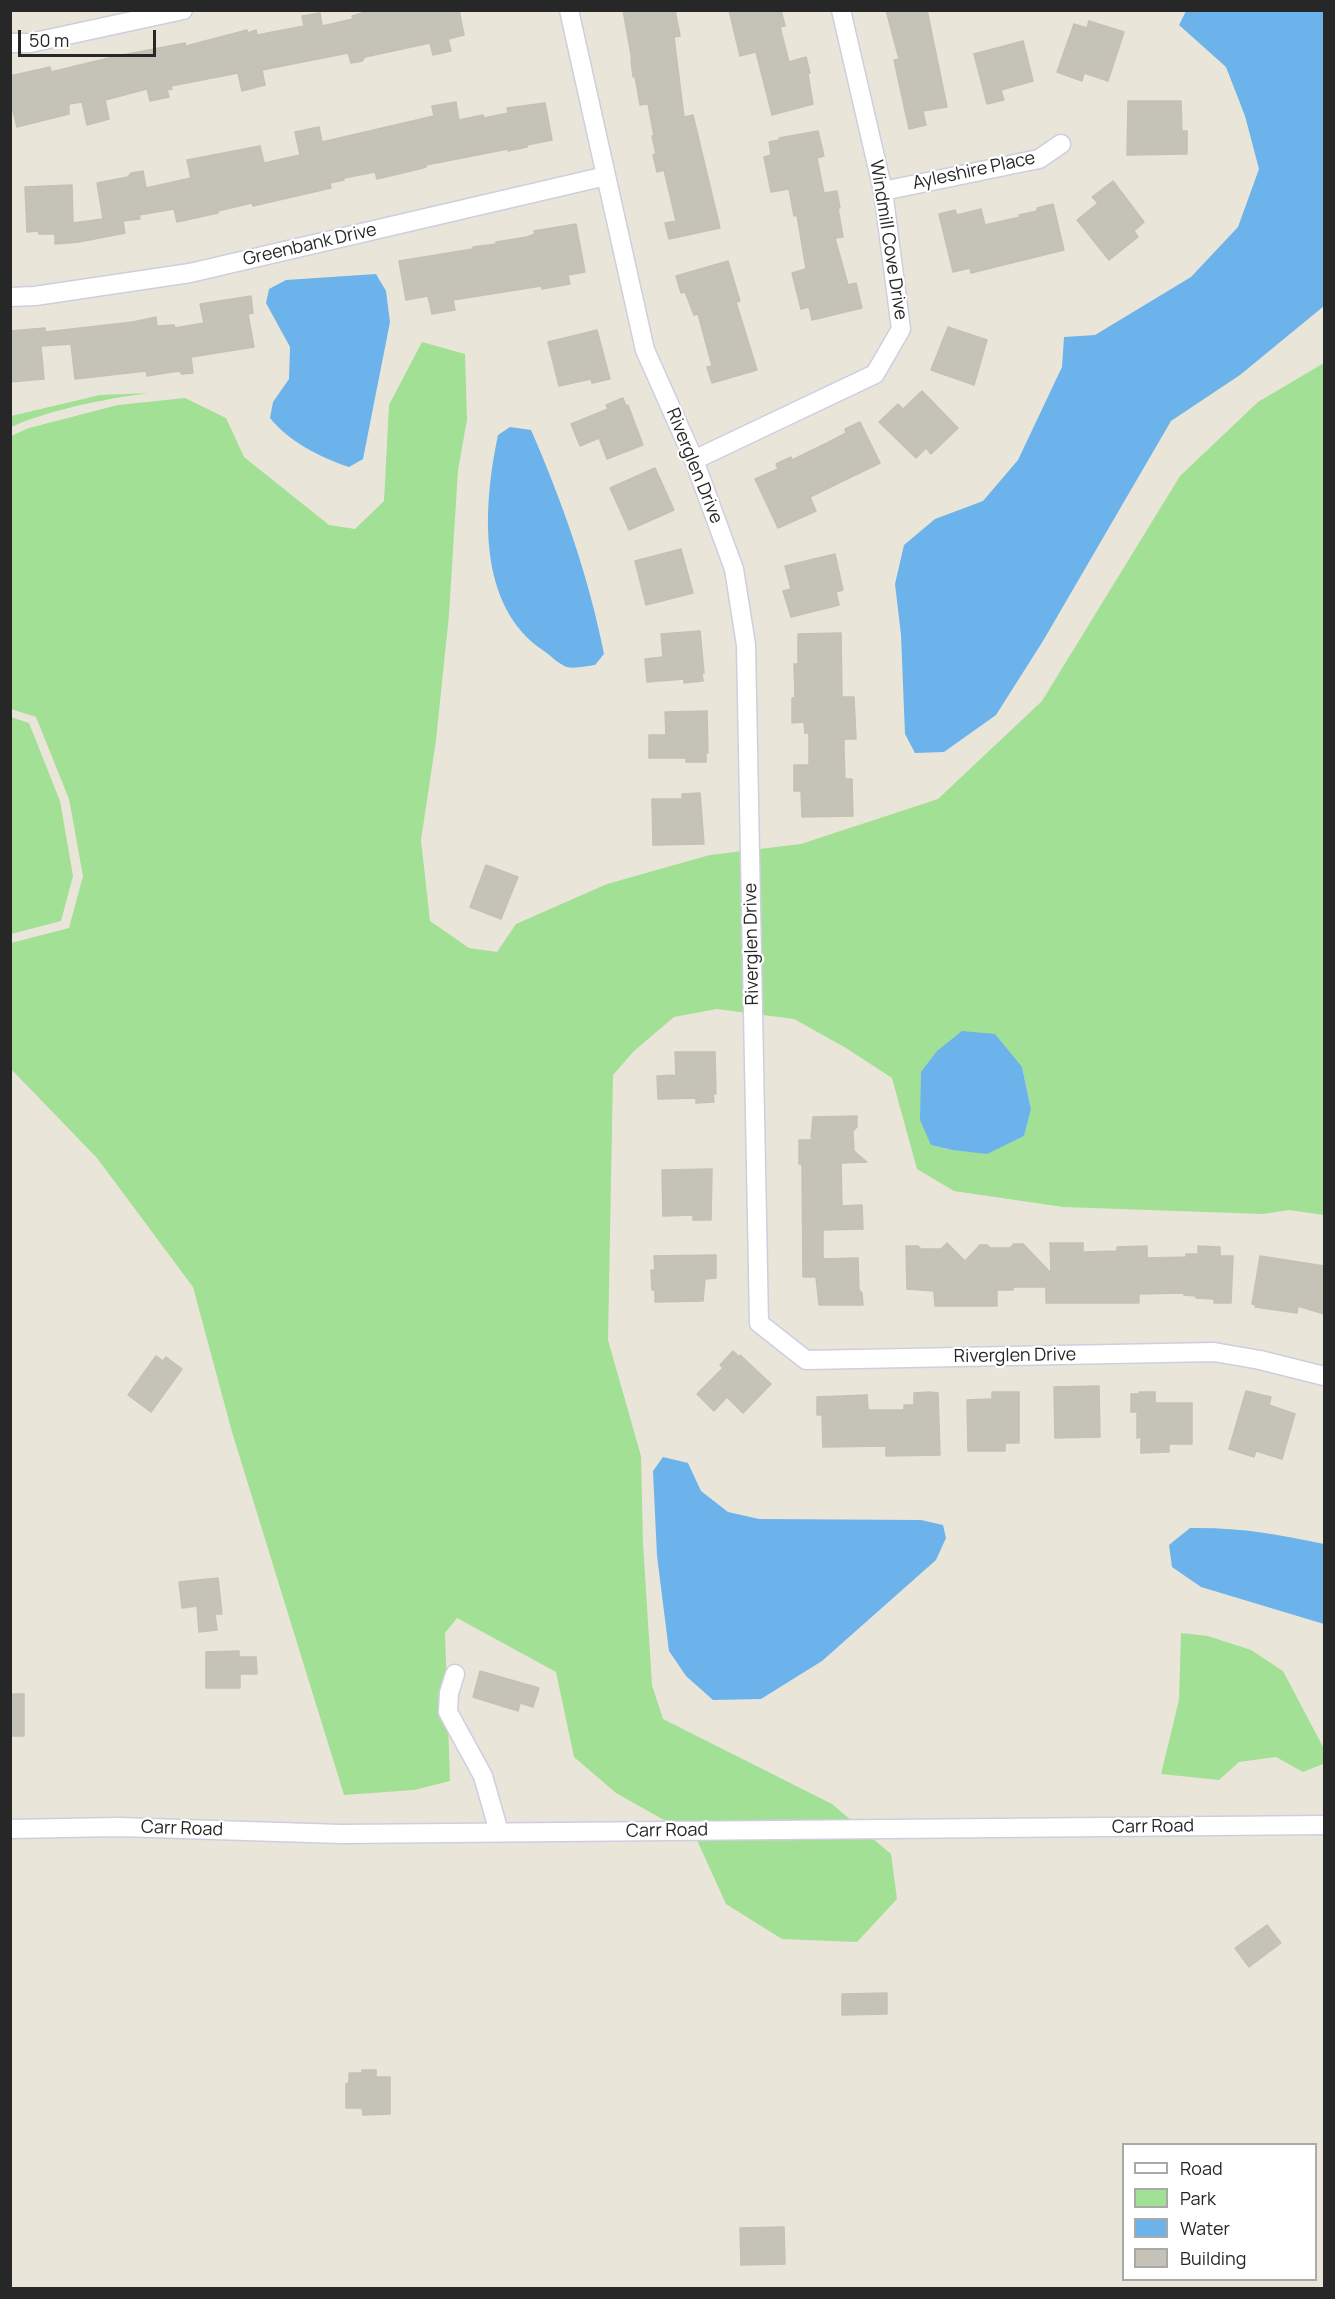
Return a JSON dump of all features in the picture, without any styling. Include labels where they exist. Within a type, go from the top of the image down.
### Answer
[{"type":"street","points":[[10,43],[30,43],[183,10]]},
{"type":"street","name":"Riverglen Drive","points":[[569,10],[645,350],[694,460],[734,569],[746,645],[759,1323],[806,1360],[1214,1352],[1260,1360],[1324,1376]]},
{"type":"street","name":"Windmill Cove Drive","points":[[694,460],[875,374],[901,329],[883,191],[841,10]]},
{"type":"street","name":"Ayleshire Place","points":[[883,191],[1039,159],[1061,144]]},
{"type":"street","name":"Greenbank Drive","points":[[10,297],[35,296],[190,273],[606,176]]},
{"type":"street","points":[[455,1674],[449,1693],[448,1712],[483,1776],[499,1833]]},
{"type":"street","name":"Carr Road","points":[[10,1829],[119,1827],[342,1834],[1324,1825]]},
{"type":"green space","points":[[422,342],[465,354],[467,420],[458,470],[449,615],[436,740],[421,840],[430,921],[469,948],[497,952],[516,924],[607,884],[710,855],[801,844],[938,799],[1042,701],[1180,476],[1258,402],[1324,363],[1324,1215],[1289,1210],[1263,1214],[1063,1207],[954,1191],[917,1169],[892,1078],[846,1048],[794,1019],[717,1009],[674,1017],[634,1051],[613,1075],[608,1340],[641,1456],[643,1544],[652,1685],[663,1719],[832,1804],[891,1854],[897,1899],[857,1942],[782,1939],[726,1904],[696,1838],[616,1793],[574,1757],[556,1672],[457,1618],[445,1633],[450,1781],[414,1790],[344,1795],[232,1432],[193,1287],[97,1158],[11,1069],[11,943],[69,928],[83,876],[69,799],[36,717],[11,709],[11,436],[29,428],[118,405],[185,398],[226,418],[244,457],[329,525],[355,529],[384,501],[389,405]],"holes":[[[1022,1067],[1031,1108],[1024,1136],[987,1153],[952,1150],[931,1145]]]},
{"type":"green space","points":[[149,393],[78,406],[11,427],[11,416],[100,395]]},
{"type":"green space","points":[[11,717],[29,723],[60,801],[73,876],[61,921],[11,934]]},
{"type":"green space","points":[[1181,1633],[1208,1636],[1251,1650],[1283,1671],[1323,1747],[1323,1764],[1303,1772],[1276,1757],[1239,1762],[1219,1780],[1161,1774],[1179,1700]]},
{"type":"water","points":[[1186,11],[1324,11],[1324,306],[1240,375],[1171,421],[1043,641],[996,715],[944,752],[915,753],[905,734],[901,635],[895,584],[904,545],[935,519],[983,501],[1018,460],[1062,367],[1064,337],[1095,335],[1191,277],[1238,227],[1259,169],[1245,116],[1226,67],[1179,25]]},
{"type":"water","points":[[376,274],[386,291],[390,322],[363,459],[349,467],[306,448],[286,434],[270,418],[273,402],[289,379],[290,347],[266,303],[269,289],[286,280]]},
{"type":"water","points":[[510,427],[531,430],[564,512],[591,596],[604,654],[595,665],[567,667],[544,651],[522,632],[506,608],[496,582],[490,553],[489,492],[498,435]]},
{"type":"water","points":[[962,1031],[995,1034],[1022,1067],[1031,1109],[1024,1136],[987,1154],[931,1145],[920,1120],[921,1072],[937,1051]]},
{"type":"water","points":[[663,1457],[688,1463],[701,1491],[728,1512],[759,1519],[921,1520],[943,1525],[946,1538],[936,1560],[822,1661],[761,1699],[713,1700],[686,1676],[669,1651],[657,1556],[653,1471]]},
{"type":"water","points":[[1190,1528],[1257,1532],[1324,1544],[1324,1624],[1201,1587],[1172,1567],[1169,1545]]},
{"type":"building","points":[[372,10],[459,10],[464,35],[448,39],[451,51],[433,55],[430,43],[365,57],[362,61],[351,63],[348,53],[262,70],[265,85],[242,91],[238,73],[171,86],[172,89],[167,90],[169,97],[150,101],[147,89],[105,100],[109,119],[87,125],[82,102],[69,104],[69,114],[17,127],[10,100],[10,76],[50,67],[51,72],[185,43],[186,46],[247,30],[248,33],[256,30],[257,35],[304,26],[302,16],[320,13],[322,26],[353,19],[352,16]]},
{"type":"building","points":[[623,10],[675,10],[680,36],[674,37],[684,117],[693,115],[720,228],[669,239],[665,223],[676,221],[664,170],[657,172],[648,104],[640,105],[635,76],[633,77]]},
{"type":"building","points":[[729,10],[781,10],[785,26],[780,27],[789,62],[806,57],[813,104],[772,115],[756,52],[740,56]]},
{"type":"building","points":[[886,10],[927,10],[947,107],[923,111],[926,125],[909,129],[894,60],[899,59]]},
{"type":"building","points":[[1089,21],[1124,32],[1108,81],[1084,73],[1082,81],[1057,72],[1074,24],[1087,28]]},
{"type":"building","points":[[1023,41],[1033,81],[1001,90],[1004,100],[987,104],[974,54]]},
{"type":"building","points":[[1128,101],[1181,101],[1182,131],[1187,131],[1187,154],[1127,155]]},
{"type":"building","points":[[456,102],[459,120],[483,115],[484,118],[508,113],[507,108],[545,103],[552,140],[508,151],[508,149],[426,165],[419,169],[377,179],[375,172],[344,178],[344,180],[330,183],[331,188],[253,206],[252,203],[177,222],[174,209],[139,215],[140,219],[123,221],[125,233],[79,242],[55,244],[55,234],[27,232],[25,187],[72,185],[73,223],[103,219],[97,183],[128,177],[131,173],[143,171],[146,188],[191,178],[187,160],[260,146],[264,163],[300,155],[295,132],[319,127],[322,142],[434,116],[432,106]]},
{"type":"building","points":[[818,131],[824,156],[817,158],[824,193],[837,191],[840,208],[838,208],[843,237],[835,238],[848,285],[856,283],[862,308],[812,320],[809,307],[801,309],[792,273],[806,269],[797,215],[794,216],[789,189],[771,192],[764,157],[771,155],[769,142]]},
{"type":"building","points":[[1113,181],[1144,222],[1134,231],[1138,237],[1109,260],[1077,220],[1098,203],[1092,197]]},
{"type":"building","points":[[1053,204],[1064,250],[971,273],[970,268],[953,272],[939,214],[955,210],[957,215],[981,209],[985,225],[1020,217],[1019,215]]},
{"type":"building","points":[[576,224],[585,272],[568,275],[570,284],[542,289],[541,286],[453,300],[455,310],[432,314],[428,296],[406,300],[399,261],[473,249],[473,247],[527,237],[535,234],[534,231]]},
{"type":"building","points":[[728,261],[740,301],[736,302],[757,370],[712,383],[707,367],[712,366],[698,314],[694,315],[685,292],[681,293],[676,276]]},
{"type":"building","points":[[251,296],[253,313],[248,314],[254,347],[191,357],[193,373],[182,374],[179,371],[147,376],[146,371],[75,379],[71,344],[41,346],[44,379],[10,382],[10,331],[45,328],[45,332],[133,322],[156,317],[157,326],[174,325],[175,328],[204,323],[200,304]]},
{"type":"building","points":[[948,327],[987,340],[974,385],[931,370]]},
{"type":"building","points":[[597,330],[610,379],[592,383],[591,379],[559,386],[548,342]]},
{"type":"building","points":[[922,391],[958,428],[931,454],[926,448],[916,458],[879,422],[898,404],[903,409]]},
{"type":"building","points":[[623,398],[626,406],[628,405],[643,445],[607,459],[599,438],[580,446],[571,424],[608,409],[606,405]]},
{"type":"building","points":[[860,422],[880,463],[810,497],[816,511],[778,528],[755,479],[778,469],[776,464],[791,457],[792,460],[825,444],[846,433],[845,429]]},
{"type":"building","points":[[655,468],[674,510],[629,530],[610,488]]},
{"type":"building","points":[[681,549],[693,593],[646,605],[635,561]]},
{"type":"building","points":[[835,554],[843,590],[836,592],[839,605],[791,617],[783,591],[791,589],[785,566]]},
{"type":"building","points":[[700,631],[703,681],[684,683],[684,679],[647,682],[645,659],[663,657],[661,634]]},
{"type":"building","points":[[841,633],[842,697],[854,697],[856,739],[844,739],[845,779],[852,779],[853,816],[802,817],[801,791],[794,791],[794,765],[809,765],[809,733],[805,733],[804,722],[792,723],[792,698],[795,698],[794,664],[798,664],[798,634]]},
{"type":"building","points":[[707,711],[708,753],[706,753],[706,762],[686,762],[686,758],[649,758],[649,735],[666,735],[665,712]]},
{"type":"building","points":[[700,793],[704,844],[653,845],[652,799],[682,799],[682,794]]},
{"type":"building","points":[[486,865],[518,877],[501,919],[470,907]]},
{"type":"building","points":[[675,1052],[715,1052],[716,1094],[713,1094],[714,1102],[696,1103],[696,1098],[658,1099],[657,1076],[676,1075]]},
{"type":"building","points":[[857,1116],[857,1127],[853,1131],[854,1151],[867,1162],[841,1163],[842,1206],[862,1205],[863,1229],[823,1230],[823,1259],[858,1258],[859,1290],[862,1293],[863,1305],[819,1305],[816,1277],[803,1277],[802,1164],[799,1164],[799,1140],[811,1140],[813,1117]]},
{"type":"building","points":[[712,1169],[711,1220],[693,1220],[693,1215],[663,1216],[662,1170]]},
{"type":"building","points":[[947,1243],[965,1261],[980,1245],[987,1245],[990,1248],[1010,1248],[1014,1244],[1023,1244],[1051,1273],[1050,1243],[1083,1243],[1083,1252],[1117,1251],[1117,1247],[1147,1246],[1147,1258],[1186,1257],[1186,1254],[1198,1254],[1198,1246],[1220,1247],[1220,1256],[1233,1256],[1231,1303],[1214,1303],[1214,1299],[1196,1298],[1196,1296],[1184,1295],[1184,1293],[1139,1294],[1139,1303],[1046,1303],[1046,1287],[1013,1287],[1013,1290],[997,1290],[997,1306],[935,1306],[934,1291],[907,1289],[906,1246],[941,1249]]},
{"type":"building","points":[[716,1255],[716,1278],[705,1279],[703,1301],[655,1302],[651,1270],[655,1270],[654,1256]]},
{"type":"building","points":[[1260,1256],[1324,1266],[1324,1314],[1298,1306],[1297,1313],[1255,1307],[1256,1305],[1252,1304]]},
{"type":"building","points":[[733,1351],[771,1384],[743,1413],[727,1397],[714,1411],[697,1394],[723,1368],[720,1365]]},
{"type":"building","points":[[156,1356],[163,1361],[166,1357],[182,1369],[151,1412],[128,1395]]},
{"type":"building","points":[[1099,1386],[1100,1437],[1055,1438],[1054,1387]]},
{"type":"building","points":[[1246,1391],[1271,1397],[1269,1405],[1295,1414],[1282,1459],[1256,1451],[1254,1457],[1229,1449]]},
{"type":"building","points":[[992,1392],[1019,1392],[1019,1443],[1005,1443],[1005,1451],[968,1451],[967,1400],[992,1399]]},
{"type":"building","points":[[1139,1392],[1155,1392],[1155,1403],[1192,1403],[1192,1444],[1169,1444],[1169,1452],[1141,1453],[1141,1437],[1137,1438],[1137,1412],[1131,1412],[1131,1394],[1139,1394]]},
{"type":"building","points":[[914,1393],[938,1393],[940,1455],[886,1456],[886,1446],[823,1447],[822,1415],[817,1415],[817,1397],[867,1395],[868,1410],[904,1410],[904,1405],[914,1405]]},
{"type":"building","points":[[218,1578],[222,1614],[215,1614],[217,1630],[199,1632],[197,1606],[182,1608],[179,1582]]},
{"type":"building","points":[[239,1651],[239,1657],[256,1657],[257,1674],[240,1674],[240,1688],[206,1688],[206,1652]]},
{"type":"building","points":[[480,1671],[539,1688],[533,1707],[520,1703],[518,1711],[473,1697]]},
{"type":"building","points":[[10,1694],[24,1694],[24,1736],[10,1736]]},
{"type":"building","points":[[1267,1925],[1281,1943],[1249,1967],[1235,1948]]},
{"type":"building","points":[[887,1993],[887,2014],[842,2015],[842,1994]]},
{"type":"building","points":[[362,2070],[376,2070],[376,2077],[390,2077],[390,2114],[363,2115],[362,2108],[346,2108],[346,2084],[349,2083],[349,2073],[362,2073]]},
{"type":"building","points":[[784,2227],[785,2264],[741,2265],[740,2228]]}]
